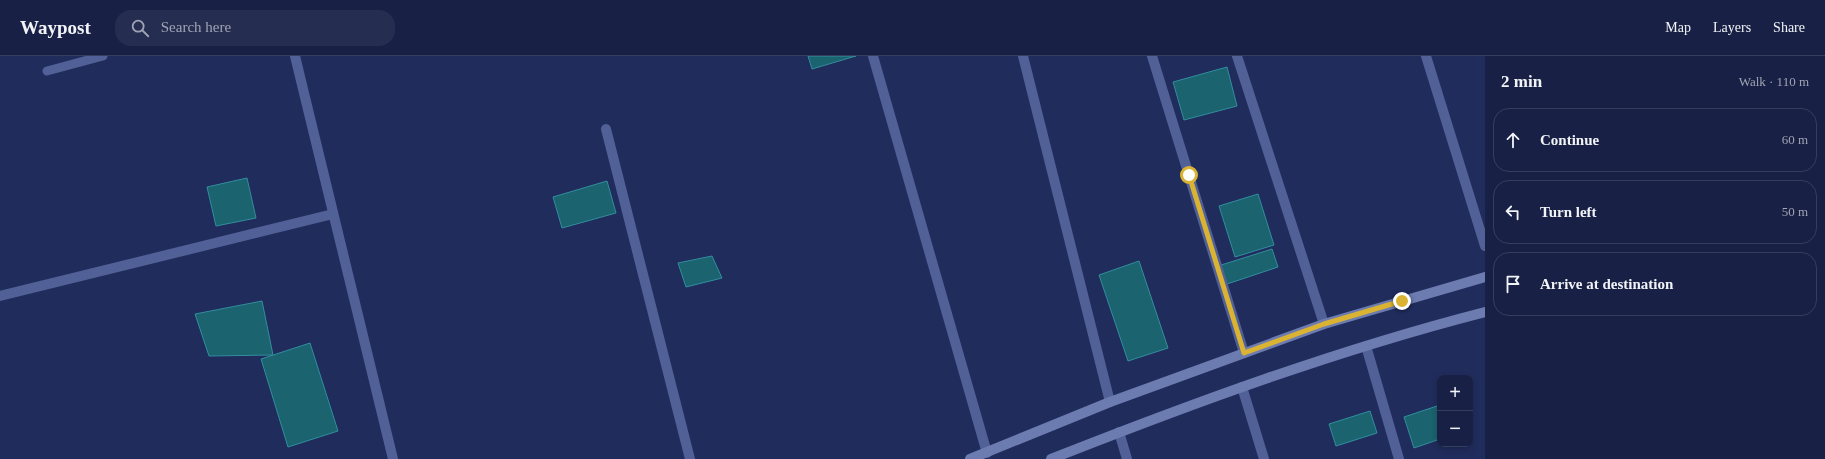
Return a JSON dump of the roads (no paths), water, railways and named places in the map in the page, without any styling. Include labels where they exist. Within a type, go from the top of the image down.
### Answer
[{"type":"main road","points":[[970,459],[988,453],[1110,402],[1324,324],[1485,277]]},
{"type":"main road","points":[[1051,459],[1242,387],[1366,346],[1485,312]]},
{"type":"street","points":[[295,56],[393,459]]},
{"type":"street","points":[[873,56],[988,453]]},
{"type":"street","points":[[1023,56],[1110,402]]},
{"type":"street","points":[[1152,56],[1244,353]]},
{"type":"street","points":[[1237,56],[1324,324]]},
{"type":"street","points":[[1426,56],[1485,246]]},
{"type":"street","points":[[606,129],[690,459]]},
{"type":"street","points":[[0,296],[333,214]]},
{"type":"street","points":[[1366,346],[1399,459]]},
{"type":"street","points":[[1242,387],[1264,459]]},
{"type":"street","points":[[1120,432],[1127,459]]},
{"type":"lane","points":[[47,71],[103,56]]}]
